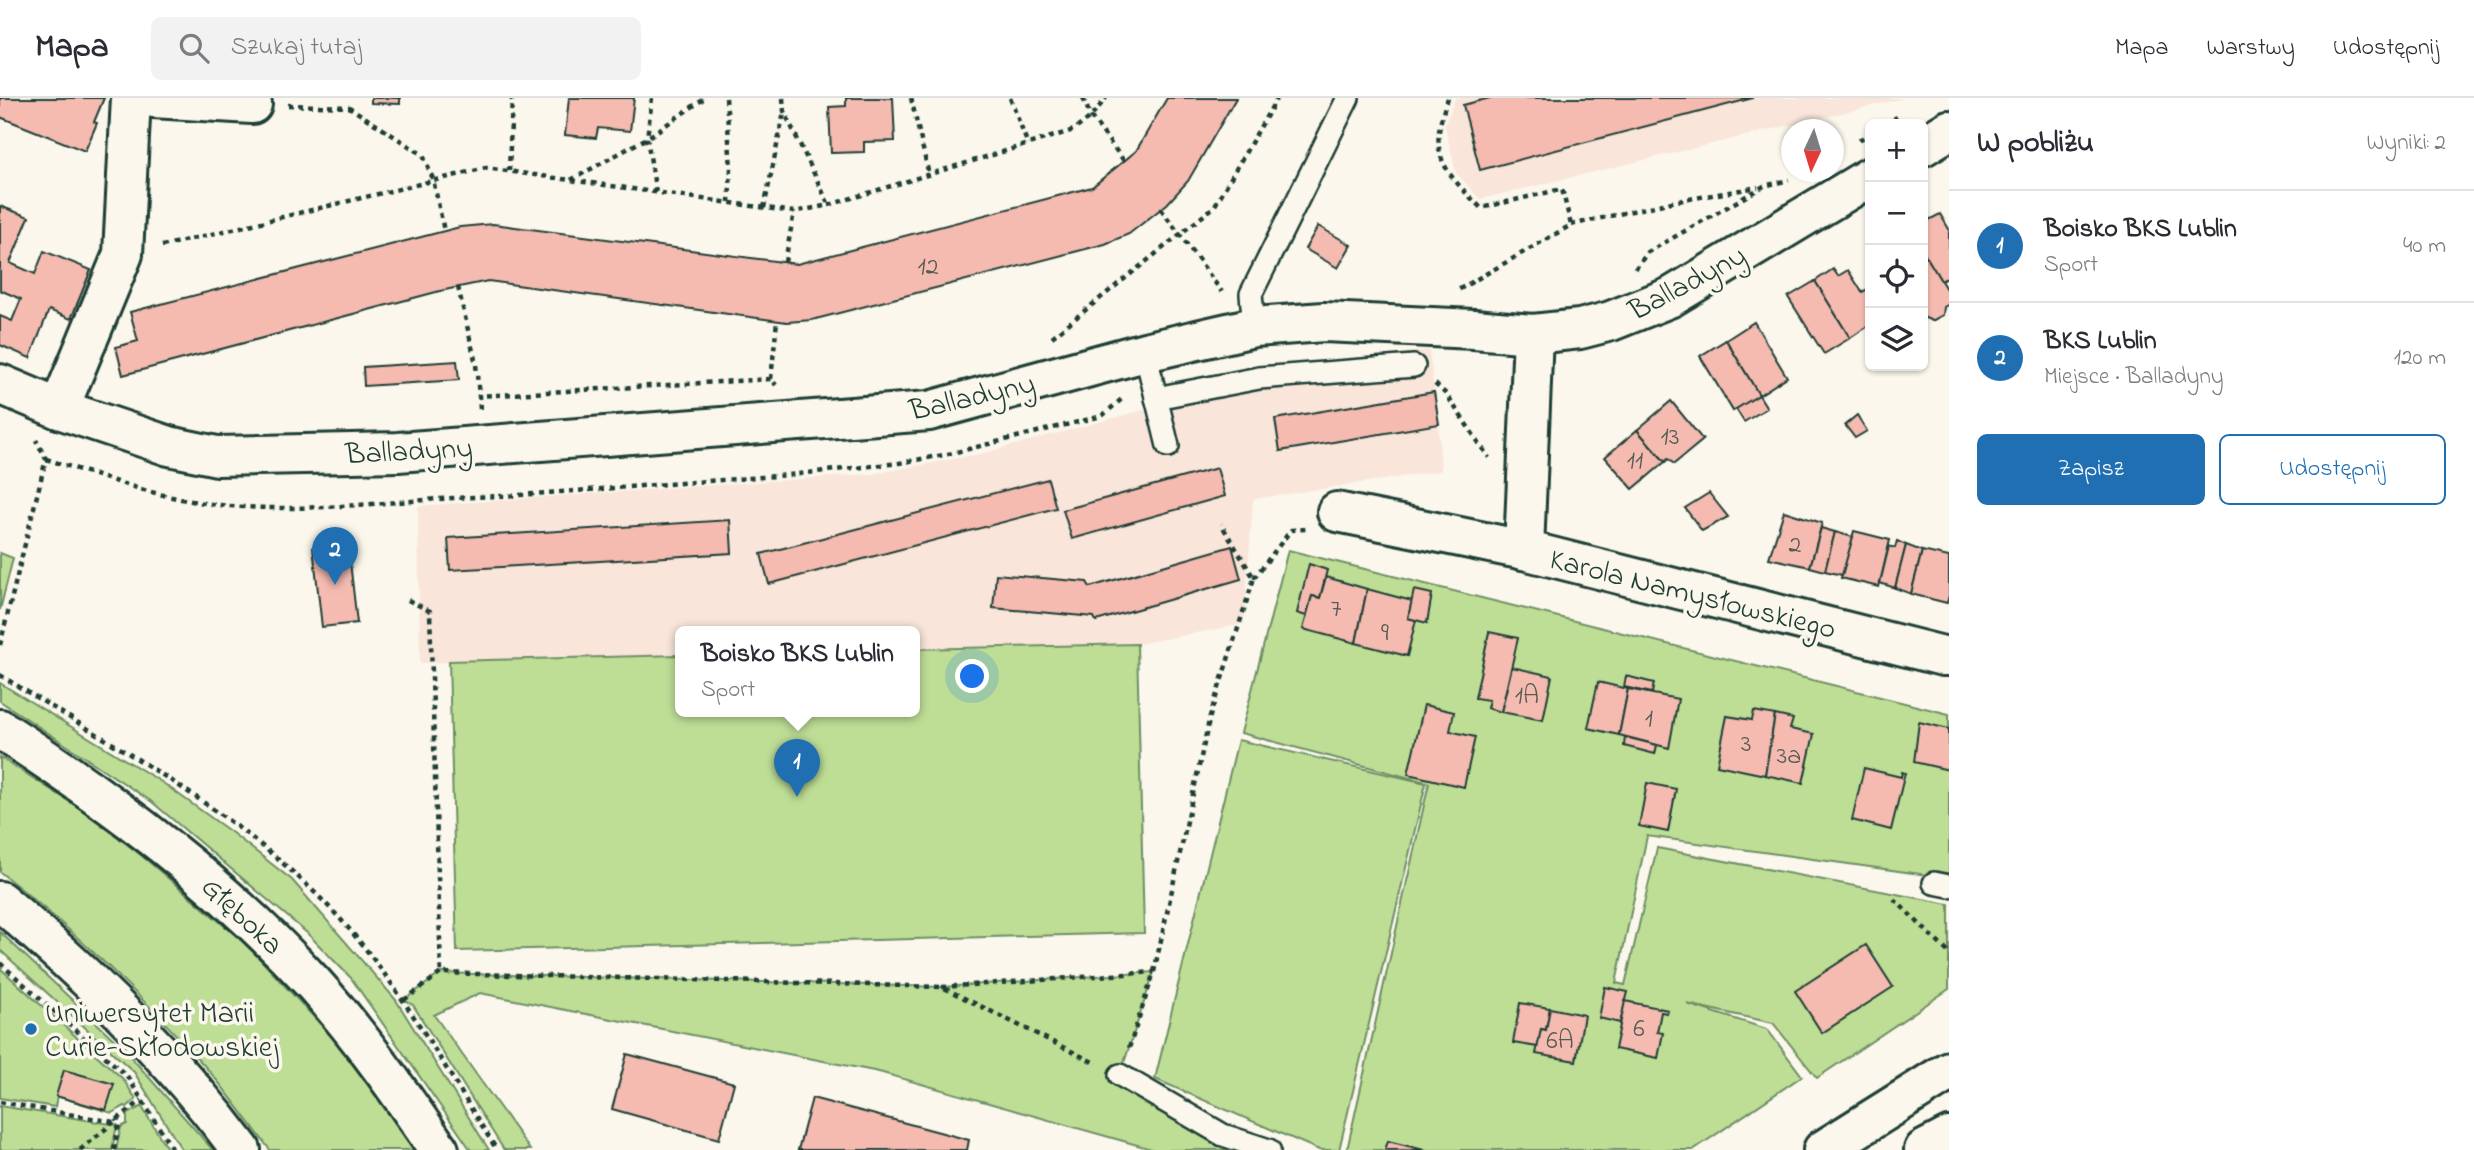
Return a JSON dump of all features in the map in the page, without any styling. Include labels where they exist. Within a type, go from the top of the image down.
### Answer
[{"type":"street","points":[[47,423],[123,254],[131,98]]},
{"type":"street","points":[[153,98],[252,104]]},
{"type":"street","points":[[1928,143],[1949,130]]},
{"type":"street","name":"Balladyny","points":[[0,384],[47,423],[217,456],[398,452],[929,411],[1148,363],[1252,311],[1324,322],[1474,328],[1533,334],[1580,329],[1611,321],[1671,297],[1865,180]]},
{"type":"street","name":"Karola Namysłowskiego","points":[[1533,334],[1524,550],[1949,656]]},
{"type":"street","points":[[1324,520],[1524,550]]},
{"type":"street","name":"Głęboka","points":[[0,729],[58,766],[172,850],[270,939],[315,986],[363,1045],[439,1150]]},
{"type":"street","points":[[0,901],[99,990],[200,1099],[241,1150]]},
{"type":"street","points":[[1823,1150],[1949,1071]]},
{"type":"street","points":[[1924,1150],[1949,1137]]},
{"type":"lane","points":[[1252,311],[1348,98]]},
{"type":"lane","points":[[1148,363],[1168,446]]},
{"type":"lane","points":[[1156,398],[1259,378],[1413,366]]},
{"type":"lane","points":[[1120,1075],[1223,1135],[1269,1150]]},
{"type":"path","points":[[509,171],[512,98]]},
{"type":"path","points":[[652,98],[647,138],[656,192]]},
{"type":"path","points":[[570,180],[647,138],[705,98]]},
{"type":"path","points":[[726,98],[731,168],[729,202]]},
{"type":"path","points":[[764,208],[784,111],[783,98]]},
{"type":"path","points":[[911,98],[929,175]]},
{"type":"path","points":[[1010,98],[1028,145]]},
{"type":"path","points":[[1083,98],[1091,117],[1124,161]]},
{"type":"path","points":[[123,254],[486,168],[794,212],[829,205],[1074,130],[1091,117],[1106,98]]},
{"type":"path","points":[[1046,342],[1214,207],[1277,98]]},
{"type":"path","points":[[1448,98],[1441,117],[1438,146],[1448,174],[1481,208],[1562,189],[1571,225]]},
{"type":"path","points":[[252,104],[349,107],[423,155],[433,179],[444,231]]},
{"type":"path","points":[[784,111],[829,205]]},
{"type":"path","points":[[1465,296],[1456,294],[1571,225],[1672,202],[1781,182]]},
{"type":"path","points":[[1633,271],[1648,252],[1764,186]]},
{"type":"path","points":[[1161,209],[1229,301],[1252,311]]},
{"type":"path","points":[[785,262],[794,212]]},
{"type":"path","points":[[458,287],[476,365],[480,414]]},
{"type":"path","points":[[777,321],[771,379],[780,392]]},
{"type":"path","points":[[450,496],[507,496],[789,475],[863,468],[944,455],[1102,416],[1148,363]]},
{"type":"path","points":[[1413,366],[1446,394],[1492,462]]},
{"type":"path","points":[[479,396],[771,379]]},
{"type":"path","points":[[0,645],[46,459],[47,423]]},
{"type":"path","points":[[942,987],[1120,1075],[1154,972],[1210,716],[1254,578],[1291,530],[1324,520]]},
{"type":"path","points":[[1222,524],[1254,578]]},
{"type":"path","points":[[408,600],[430,611],[441,973]]},
{"type":"path","points":[[1894,898],[1949,953]]},
{"type":"path","points":[[0,963],[127,1076],[173,1150]]},
{"type":"path","points":[[404,1000],[441,973],[942,987],[1154,972]]},
{"type":"path","points":[[80,1150],[142,1100]]},
{"type":"path","points":[[0,1102],[115,1120],[119,1124],[114,1150]]},
{"type":"shaded area","points":[[1455,98],[1905,98],[1817,119],[1781,119],[1781,127],[1480,199],[1456,173],[1445,126]]},
{"type":"shaded area","points":[[1429,350],[1441,471],[1253,499],[1244,624],[1137,644],[920,649],[920,626],[675,626],[675,655],[420,663],[418,506],[873,474],[985,453],[1147,409],[1141,387]]},
{"type":"green space","points":[[1288,550],[1949,714],[1949,878],[1647,836],[1616,983],[1625,985],[1657,848],[1949,904],[1949,989],[1817,1078],[1773,1023],[1687,1004],[1767,1029],[1802,1076],[1693,1150],[1347,1150],[1429,783],[1241,733]]},
{"type":"green space","points":[[0,553],[13,558],[0,610]]},
{"type":"green space","points":[[1137,644],[1144,933],[457,951],[449,661],[675,655],[675,717],[920,717],[920,649]]},
{"type":"green space","points":[[0,683],[163,783],[292,880],[396,1000],[489,1150],[471,1150],[351,978],[307,933],[152,802],[0,701]]},
{"type":"green space","points":[[1238,740],[1426,783],[1339,1150],[1319,1150],[1155,1079]]},
{"type":"green space","points":[[0,757],[84,811],[142,856],[248,946],[333,1038],[416,1150],[270,1150],[219,1083],[154,1012],[79,939],[0,872]]},
{"type":"green space","points":[[0,932],[123,1048],[213,1150],[182,1150],[134,1072],[0,950]]},
{"type":"green space","points":[[0,968],[123,1079],[136,1099],[127,1107],[112,1113],[57,1096],[55,1107],[0,1098]]},
{"type":"green space","points":[[1154,972],[1120,1075],[1269,1150],[1155,1150],[879,1072],[480,993],[434,1015],[530,1150],[504,1150],[413,1005],[404,1000],[441,973],[942,987]]},
{"type":"green space","points":[[0,1106],[117,1125],[112,1150],[0,1150]]},
{"type":"green space","points":[[140,1107],[168,1150],[116,1150],[121,1127],[127,1124],[127,1114]]},
{"type":"building","points":[[0,98],[104,98],[85,151],[0,117]]},
{"type":"building","points":[[371,98],[400,98],[400,104],[371,103]]},
{"type":"building","points":[[569,98],[634,98],[630,131],[598,128],[596,138],[565,135]]},
{"type":"building","points":[[846,98],[893,98],[895,141],[864,142],[864,152],[831,153],[829,107],[846,106]]},
{"type":"building","points":[[1167,98],[1236,98],[1188,181],[1167,204],[1129,234],[1105,244],[812,320],[787,322],[488,281],[440,291],[123,375],[116,347],[138,341],[130,312],[460,227],[493,224],[797,264],[1092,187],[1136,151]]},
{"type":"building","points":[[1490,98],[1753,98],[1480,170],[1463,105]]},
{"type":"building","points":[[0,206],[29,217],[10,263],[35,274],[44,251],[91,270],[71,319],[49,310],[30,358],[0,345],[0,316],[12,321],[21,299],[0,290]]},
{"type":"building","points":[[1940,214],[1949,229],[1949,276],[1941,281],[1928,259],[1928,218]]},
{"type":"building","points":[[1318,226],[1351,245],[1338,268],[1305,249]]},
{"type":"building","points":[[1928,259],[1949,294],[1949,304],[1944,307],[1943,315],[1932,321],[1928,319]]},
{"type":"building","points":[[1833,269],[1838,276],[1848,270],[1862,292],[1865,290],[1865,328],[1850,338],[1815,281]]},
{"type":"building","points":[[1815,281],[1850,338],[1824,354],[1788,297]]},
{"type":"building","points":[[1754,322],[1787,377],[1759,395],[1726,340]]},
{"type":"building","points":[[1726,340],[1759,395],[1733,411],[1700,356]]},
{"type":"building","points":[[457,361],[459,380],[364,386],[363,367]]},
{"type":"building","points":[[1434,392],[1439,424],[1280,451],[1275,419]]},
{"type":"building","points":[[1759,395],[1767,408],[1744,422],[1736,409]]},
{"type":"building","points":[[1671,401],[1703,440],[1674,464],[1668,459],[1665,462],[1637,430]]},
{"type":"building","points":[[1857,415],[1867,431],[1855,438],[1845,425]]},
{"type":"building","points":[[1637,430],[1665,462],[1633,489],[1605,457]]},
{"type":"building","points":[[1217,468],[1225,496],[1072,539],[1063,510]]},
{"type":"building","points":[[1048,479],[1056,508],[769,584],[761,554]]},
{"type":"building","points":[[1709,493],[1728,517],[1702,531],[1685,508]]},
{"type":"building","points":[[1784,511],[1822,523],[1810,567],[1769,558]]},
{"type":"building","points":[[730,520],[732,553],[450,570],[448,538]]},
{"type":"building","points":[[1821,528],[1835,532],[1825,571],[1810,567]]},
{"type":"building","points":[[1854,531],[1890,540],[1879,587],[1841,578]]},
{"type":"building","points":[[1835,532],[1853,537],[1842,575],[1825,571]]},
{"type":"building","points":[[1897,541],[1906,545],[1895,588],[1880,583],[1889,546],[1895,548]]},
{"type":"building","points":[[348,544],[357,623],[322,627],[313,547]]},
{"type":"building","points":[[1906,545],[1922,551],[1911,594],[1895,588]]},
{"type":"building","points":[[1232,546],[1241,579],[1096,621],[1094,617],[993,608],[996,574],[1087,582],[1090,587]]},
{"type":"building","points":[[1922,551],[1949,557],[1947,603],[1911,594]]},
{"type":"building","points":[[1309,564],[1327,570],[1320,598],[1312,596],[1306,616],[1297,613]]},
{"type":"building","points":[[1326,577],[1367,589],[1356,643],[1303,629],[1312,596],[1320,598]]},
{"type":"building","points":[[1367,589],[1412,601],[1408,618],[1416,620],[1407,656],[1356,643]]},
{"type":"building","points":[[1414,590],[1432,594],[1427,623],[1408,618]]},
{"type":"building","points":[[1489,632],[1518,638],[1501,712],[1487,708],[1489,700],[1475,698]]},
{"type":"building","points":[[1512,667],[1552,676],[1543,720],[1501,712]]},
{"type":"building","points":[[1626,676],[1654,683],[1652,693],[1624,687]]},
{"type":"building","points":[[1598,682],[1628,689],[1619,735],[1588,728]]},
{"type":"building","points":[[1628,689],[1678,699],[1669,748],[1619,735]]},
{"type":"building","points":[[1424,705],[1454,712],[1450,731],[1475,737],[1464,787],[1408,774]]},
{"type":"building","points":[[1754,711],[1775,715],[1765,775],[1717,765],[1727,716],[1752,720]]},
{"type":"building","points":[[1775,715],[1793,719],[1790,729],[1814,734],[1803,783],[1765,775]]},
{"type":"building","points":[[1919,722],[1949,729],[1949,770],[1914,762]]},
{"type":"building","points":[[1625,737],[1657,745],[1655,754],[1624,746]]},
{"type":"building","points":[[1864,768],[1901,777],[1902,772],[1905,773],[1891,830],[1852,820]]},
{"type":"building","points":[[1647,783],[1676,789],[1668,832],[1639,826]]},
{"type":"building","points":[[1866,945],[1893,987],[1822,1033],[1795,991]]},
{"type":"building","points":[[1605,987],[1628,992],[1620,1023],[1599,1018]]},
{"type":"building","points":[[1625,1001],[1668,1010],[1667,1013],[1661,1012],[1657,1032],[1663,1033],[1658,1058],[1615,1049]]},
{"type":"building","points":[[1520,1003],[1550,1008],[1546,1030],[1541,1029],[1538,1047],[1513,1043]]},
{"type":"building","points":[[1550,1008],[1584,1015],[1576,1061],[1536,1054],[1541,1029],[1546,1030]]},
{"type":"building","points":[[627,1054],[734,1083],[719,1139],[612,1109]]},
{"type":"building","points":[[64,1070],[114,1084],[106,1110],[56,1096]]},
{"type":"building","points":[[812,1098],[969,1140],[967,1150],[798,1150]]},
{"type":"building","points":[[1388,1141],[1424,1150],[1385,1150]]},
{"type":"place","name":"BKS Lublin","points":[[335,585]]},
{"type":"place","name":"Boisko BKS Lublin","points":[[797,797]]},
{"type":"place","name":"Uniwersytet Marii Curie-Skłodowskiej","points":[[31,1029]]}]
